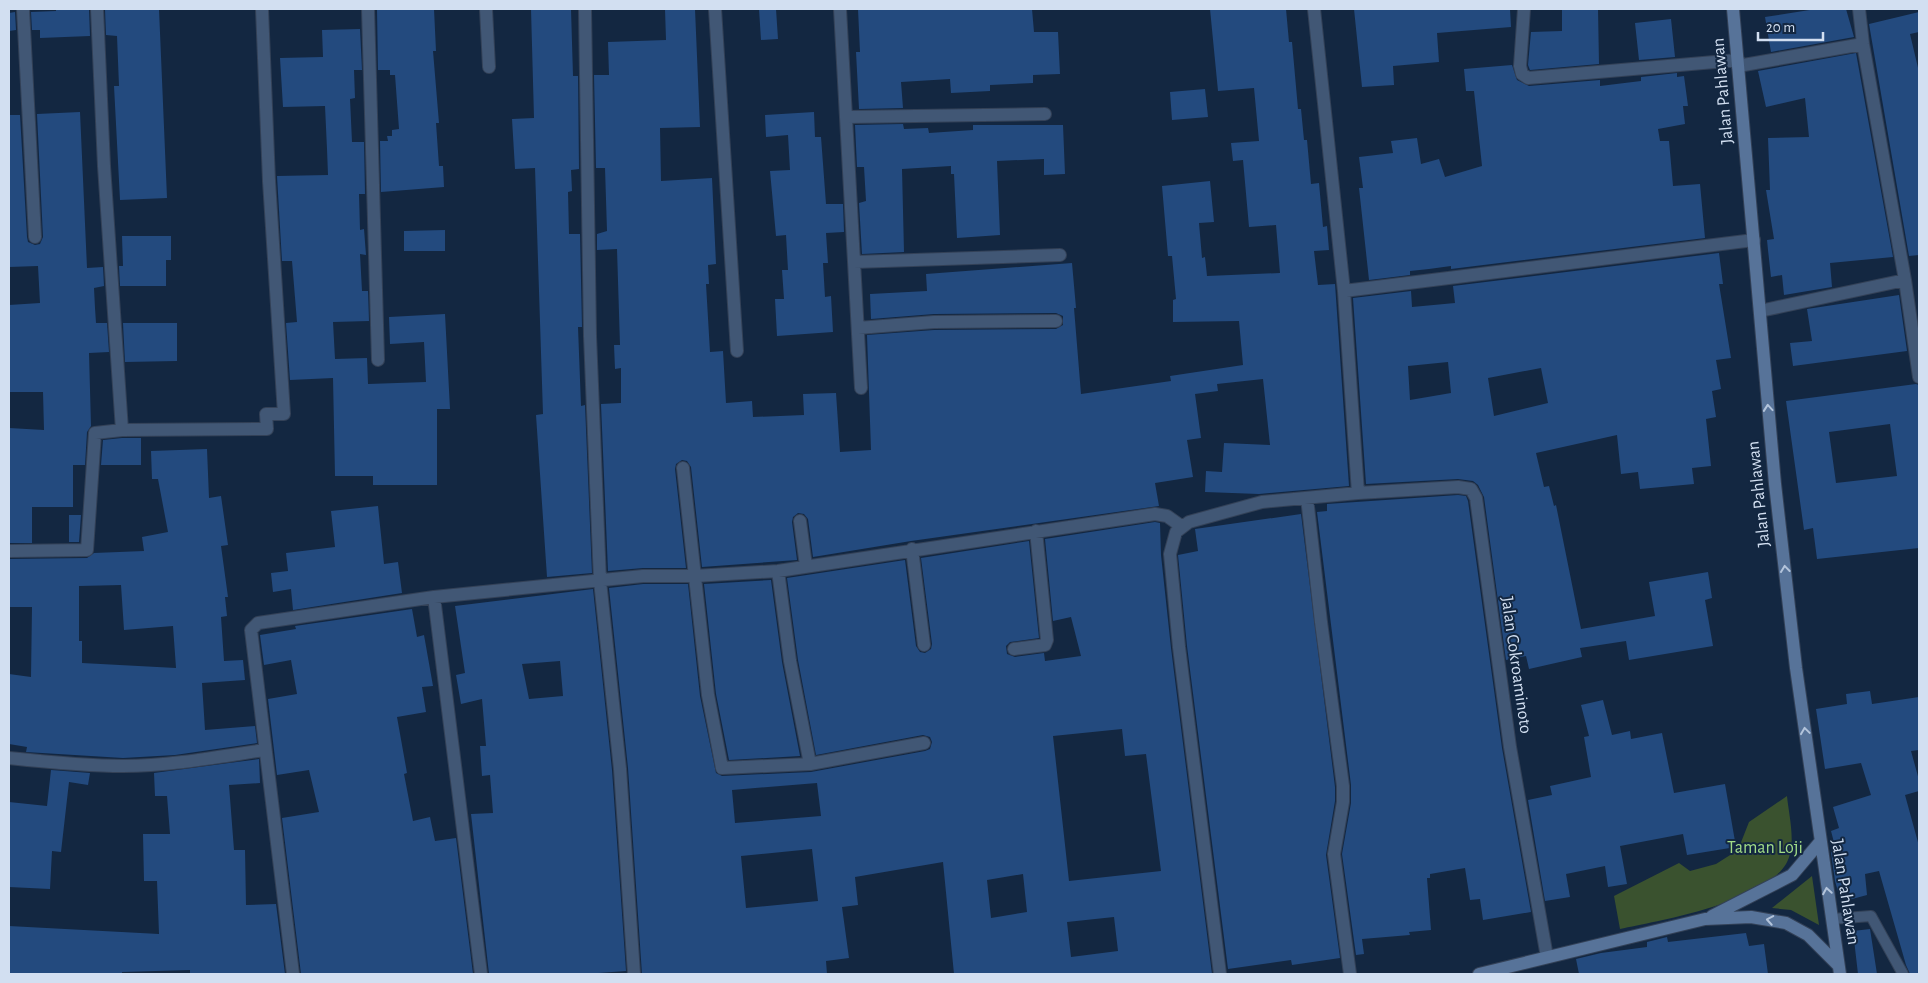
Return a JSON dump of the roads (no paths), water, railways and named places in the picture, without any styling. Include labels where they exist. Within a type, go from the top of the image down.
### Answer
[{"type":"main road","name":"Jalan Pahlawan","points":[[1733,9],[1775,484],[1796,668],[1839,969]]},
{"type":"main road","points":[[1705,920],[1792,874],[1820,842]]},
{"type":"main road","points":[[1479,974],[1705,920],[1752,917],[1786,923],[1808,935],[1839,969]]},
{"type":"street","points":[[23,9],[35,237]]},
{"type":"street","points":[[97,9],[104,166],[122,430]]},
{"type":"street","points":[[9,551],[87,550],[94,434],[122,430],[267,429],[266,414],[284,414],[269,181],[262,9]]},
{"type":"street","points":[[368,9],[378,360]]},
{"type":"street","points":[[486,9],[489,67]]},
{"type":"street","points":[[585,9],[590,336],[600,581],[620,769],[634,974]]},
{"type":"street","points":[[715,9],[736,350]]},
{"type":"street","points":[[840,9],[860,388]]},
{"type":"street","points":[[1220,974],[1193,774],[1170,554],[1176,532],[1181,526],[1189,522],[1242,506],[1358,493],[1344,291],[1314,9]]},
{"type":"street","points":[[1524,9],[1520,66],[1522,74],[1528,78],[1738,63],[1863,44]]},
{"type":"street","points":[[1860,9],[1863,44],[1905,280],[1919,377]]},
{"type":"street","points":[[847,117],[1045,114]]},
{"type":"street","points":[[1344,291],[1754,240]]},
{"type":"street","points":[[854,262],[1060,255]]},
{"type":"street","points":[[1760,311],[1905,280]]},
{"type":"street","points":[[858,328],[934,322],[1056,320]]},
{"type":"street","points":[[683,468],[708,694],[722,768],[810,764],[924,743]]},
{"type":"street","name":"Jalan Cokroaminoto","points":[[1358,493],[1467,488],[1471,489],[1476,498],[1509,738],[1547,957]]},
{"type":"street","points":[[1308,498],[1321,622],[1343,786],[1343,802],[1334,854],[1350,974]]},
{"type":"street","points":[[293,974],[264,750],[251,630],[258,623],[434,596],[643,576],[695,576],[778,571],[912,549],[1155,514],[1167,516],[1181,526]]},
{"type":"street","points":[[800,521],[806,566]]},
{"type":"street","points":[[1014,649],[1046,643],[1036,532]]},
{"type":"street","points":[[912,549],[924,645]]},
{"type":"street","points":[[778,571],[790,661],[810,764]]},
{"type":"street","points":[[434,596],[481,974]]},
{"type":"street","points":[[9,758],[66,764],[125,766],[264,750]]},
{"type":"lane","points":[[1832,919],[1871,916],[1903,974]]},
{"type":"park label","name":"Taman Loji","points":[[1765,848]]}]
